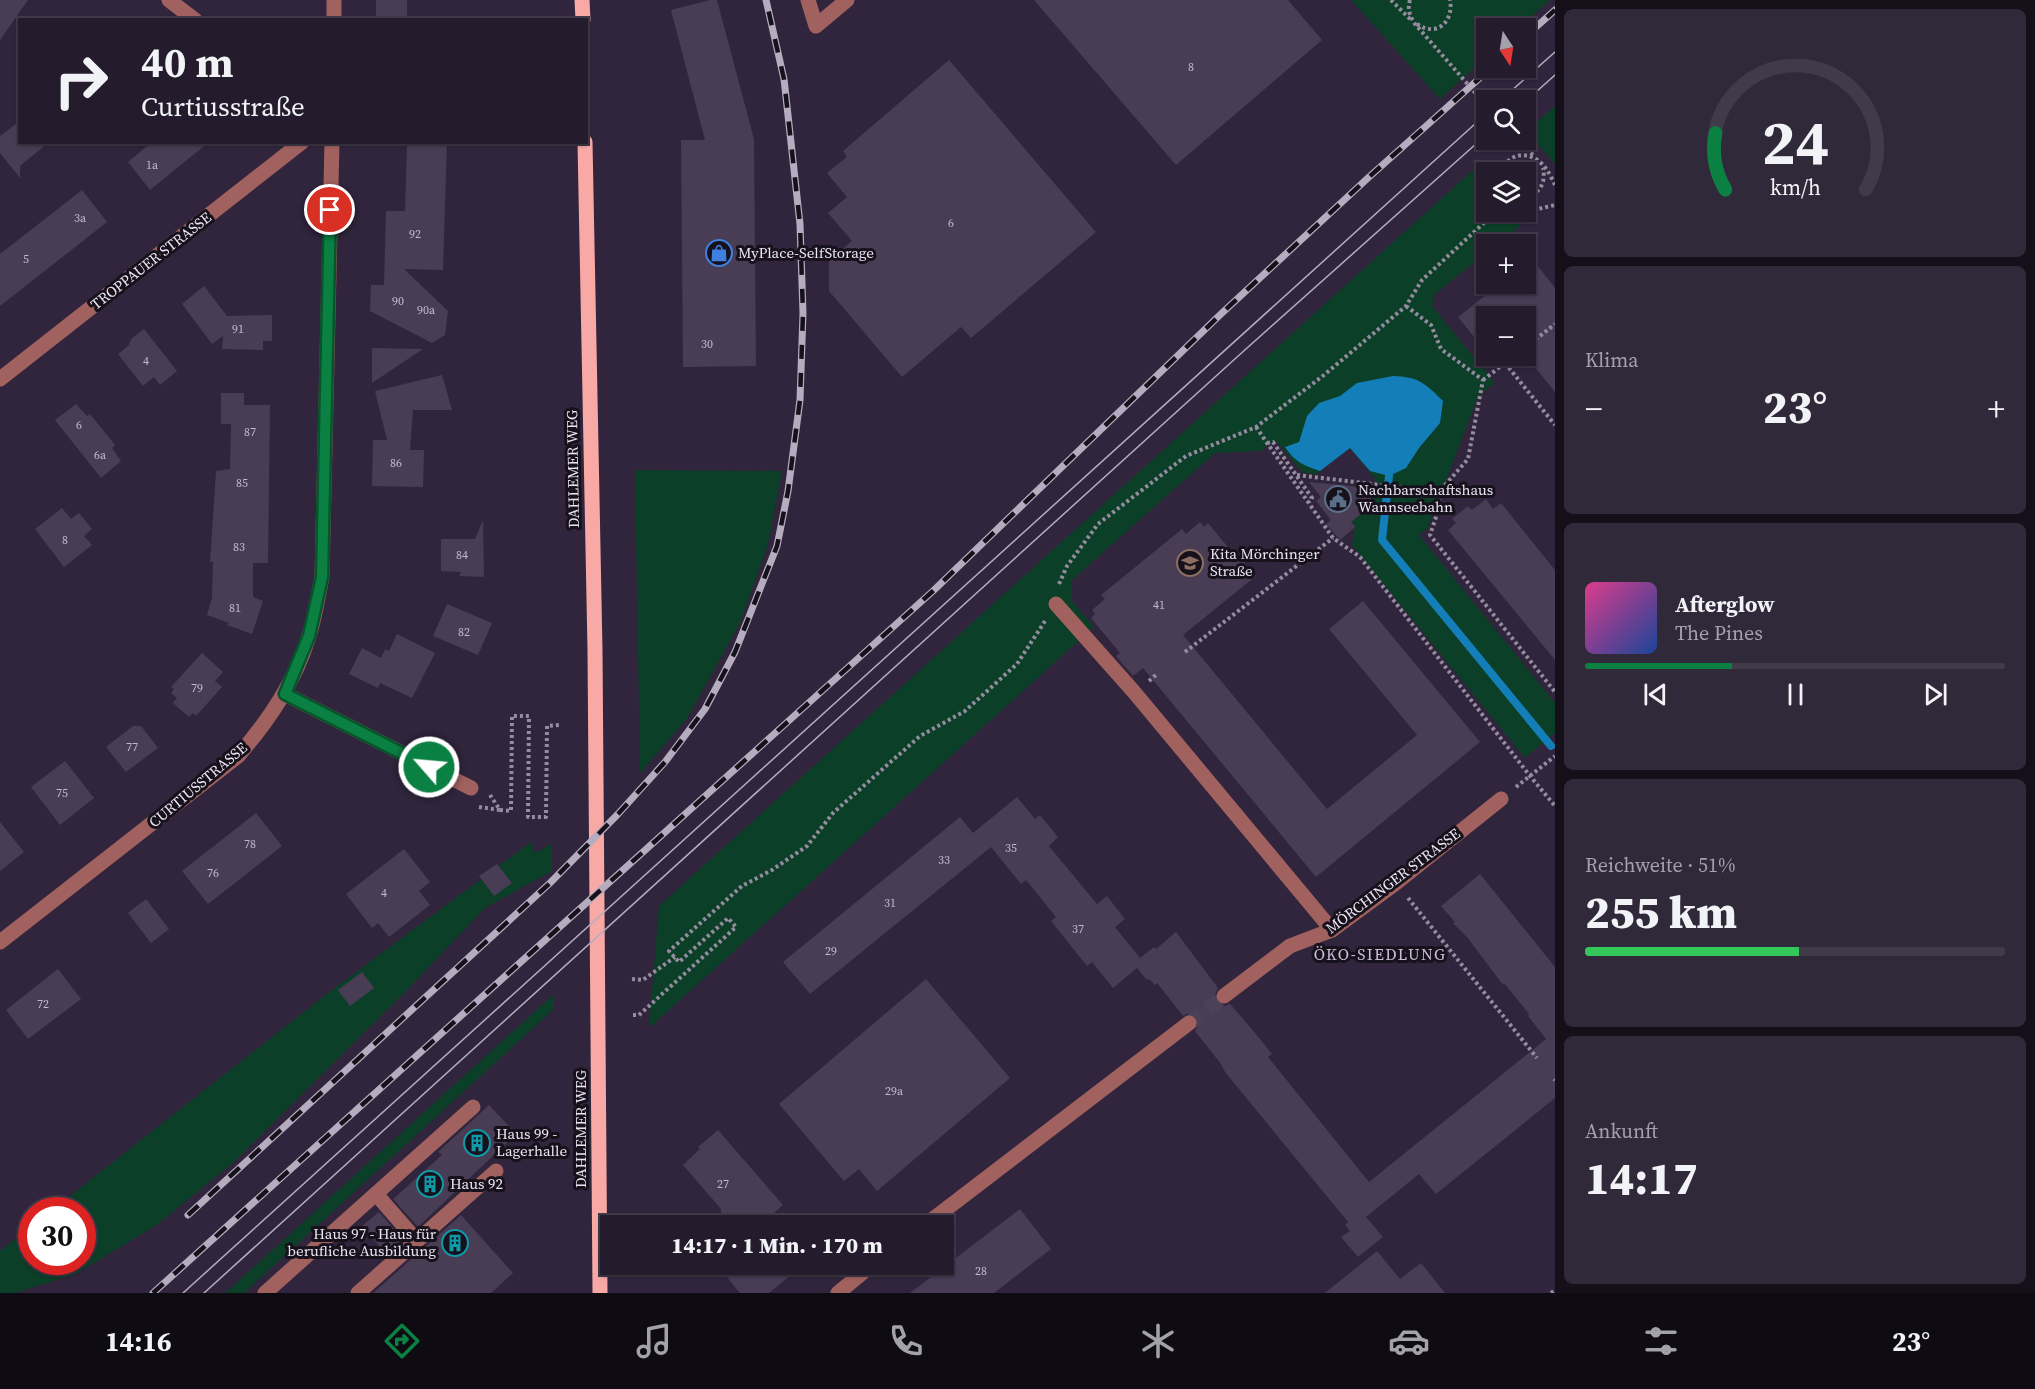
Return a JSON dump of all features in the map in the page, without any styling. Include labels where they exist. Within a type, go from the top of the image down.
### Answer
[{"type":"main road","points":[[582,0],[583,18]]},
{"type":"main road","name":"DAHLEMER WEG","points":[[585,144],[597,795],[600,1293]]},
{"type":"street","points":[[169,0],[192,18]]},
{"type":"street","points":[[334,0],[334,18]]},
{"type":"street","points":[[808,0],[816,26],[847,0]]},
{"type":"street","name":"TROPPAUER STRASSE","points":[[0,379],[299,144]]},
{"type":"street","name":"CURTIUSSTRASSE","points":[[0,942],[238,756],[263,727],[285,694],[309,636],[322,577],[332,144]]},
{"type":"street","points":[[1056,604],[1134,692],[1332,930]]},
{"type":"street","points":[[285,694],[471,788]]},
{"type":"street","name":"MÖRCHINGER STRASSE","points":[[1224,996],[1290,946],[1332,930],[1396,883],[1501,799]]},
{"type":"street","points":[[938,1215],[1189,1023]]},
{"type":"street","points":[[265,1293],[473,1107]]},
{"type":"street","points":[[358,1293],[496,1171]]},
{"type":"street","points":[[376,1194],[417,1241]]},
{"type":"street","points":[[838,1293],[860,1275]]},
{"type":"path","points":[[1391,0],[1406,17],[1423,28],[1434,29],[1449,19],[1452,9],[1450,0]]},
{"type":"path","points":[[1410,0],[1409,15],[1415,24],[1476,94]]},
{"type":"path","points":[[1527,150],[1544,171],[1540,188],[1536,192]]},
{"type":"path","points":[[1507,162],[1513,157],[1523,154],[1530,155],[1543,164],[1555,185]]},
{"type":"path","points":[[636,1015],[736,927],[728,918],[680,962],[669,951],[742,886],[772,870],[807,846],[833,813],[920,736],[965,711],[1017,664],[1056,604],[1057,587],[1067,566],[1098,524],[1186,456],[1256,427],[1324,375],[1406,306],[1422,280],[1486,221],[1555,205]]},
{"type":"path","points":[[1406,306],[1431,325],[1441,349],[1483,380]]},
{"type":"path","points":[[1536,339],[1555,324]]},
{"type":"path","points":[[1501,366],[1483,380],[1468,459],[1439,492],[1438,511],[1430,535],[1555,692]]},
{"type":"path","points":[[1507,366],[1555,425]]},
{"type":"path","points":[[1256,427],[1333,538],[1360,557],[1555,806]]},
{"type":"path","points":[[1267,443],[1273,442],[1297,475],[1312,498],[1309,502]]},
{"type":"path","points":[[1297,475],[1439,492]]},
{"type":"path","points":[[1185,652],[1333,538]]},
{"type":"path","points":[[471,788],[486,787],[500,810],[511,811],[512,716],[529,716],[528,817],[546,817],[547,726],[560,726]]},
{"type":"path","points":[[1501,799],[1555,756]]},
{"type":"path","points":[[1396,883],[1537,1058]]},
{"type":"path","points":[[633,979],[643,980],[675,957]]},
{"type":"path","points":[[1551,1293],[1555,1290]]},
{"type":"green space","points":[[1351,0],[1550,0],[1530,18],[1476,18],[1476,66],[1440,99]]},
{"type":"green space","points":[[1555,106],[1555,164],[1536,142],[1536,122]]},
{"type":"green space","points":[[1473,170],[1476,173],[1476,222],[1518,222],[1521,225],[1510,234],[1476,234],[1476,261],[1434,295],[1432,306],[1476,360],[1476,366],[1481,366],[1495,383],[1478,396],[1428,528],[1419,535],[1555,703],[1555,733],[1525,758],[1352,545],[1355,527],[1351,522],[1370,506],[1367,502],[1383,489],[1350,448],[1316,474],[1303,473],[1275,440],[1261,451],[1215,453],[1072,580],[1072,601],[1094,627],[649,1028],[659,906]]},
{"type":"green space","points":[[635,470],[782,471],[768,544],[740,623],[686,720],[640,773]]},
{"type":"green space","points":[[531,842],[535,853],[551,844],[552,871],[485,908],[404,993],[235,1161],[158,1224],[96,1262],[96,1197],[69,1197],[328,993]]},
{"type":"green space","points":[[554,994],[554,1009],[244,1293],[225,1293]]},
{"type":"green space","points":[[18,1236],[18,1275],[73,1275],[15,1293],[0,1293],[0,1251]]},
{"type":"water","points":[[1393,376],[1421,382],[1443,401],[1440,423],[1406,468],[1389,476],[1370,471],[1350,448],[1320,471],[1300,462],[1285,447],[1299,442],[1307,416],[1319,403],[1340,396],[1357,383]]},
{"type":"building","points":[[0,0],[28,0],[0,40]]},
{"type":"building","points":[[376,0],[407,0],[407,18],[376,18]]},
{"type":"building","name":"MyPlace-SelfStorage","points":[[717,0],[754,139],[756,366],[683,367],[681,140],[705,140],[671,10]]},
{"type":"building","points":[[1034,0],[1288,0],[1322,40],[1176,165]]},
{"type":"building","points":[[949,60],[1096,232],[971,338],[961,327],[902,377],[829,291],[829,260],[852,241],[828,213],[847,197],[827,173],[847,157],[843,151]]},
{"type":"building","points":[[18,122],[18,144],[47,144],[20,166],[20,178],[0,153],[0,136]]},
{"type":"building","points":[[150,144],[207,144],[150,190],[128,162]]},
{"type":"building","points":[[407,144],[447,144],[443,270],[404,269],[448,311],[445,335],[432,343],[370,311],[371,285],[384,285],[386,211],[405,211]]},
{"type":"building","points":[[82,190],[107,222],[0,306],[0,254]]},
{"type":"building","points":[[1536,264],[1555,288],[1555,392],[1534,366],[1536,366],[1536,306],[1476,306],[1476,340],[1458,317],[1487,294],[1536,294]]},
{"type":"building","points":[[204,286],[227,316],[272,315],[272,341],[263,341],[263,350],[222,349],[223,336],[212,344],[182,304]]},
{"type":"building","points":[[144,329],[177,371],[160,385],[154,377],[143,386],[118,354],[129,345],[131,339]]},
{"type":"building","points":[[372,348],[423,349],[372,383]]},
{"type":"building","points":[[442,375],[452,410],[413,410],[410,450],[424,450],[423,487],[372,486],[373,440],[387,440],[375,391]]},
{"type":"building","points":[[221,393],[244,393],[244,405],[270,405],[268,563],[253,563],[253,597],[263,601],[252,634],[207,615],[212,598],[213,562],[210,562],[216,471],[230,469],[231,424],[221,424]]},
{"type":"building","points":[[76,404],[87,416],[90,414],[115,445],[112,448],[121,461],[101,478],[55,420]]},
{"type":"building","points":[[1309,482],[1382,489],[1367,502],[1370,506],[1351,522],[1355,527],[1340,540],[1326,524],[1331,520],[1316,501],[1321,497]]},
{"type":"building","points":[[1486,499],[1493,509],[1501,503],[1555,570],[1555,660],[1448,530],[1456,523],[1452,519],[1468,506],[1472,510]]},
{"type":"building","points":[[62,508],[71,519],[79,513],[92,529],[84,536],[92,545],[64,567],[35,529]]},
{"type":"building","points":[[483,520],[484,577],[459,576],[461,572],[441,571],[441,539],[475,539]]},
{"type":"building","points":[[1200,522],[1204,527],[1208,523],[1237,558],[1239,556],[1256,576],[1183,635],[1327,809],[1417,735],[1329,629],[1363,601],[1480,742],[1316,877],[1143,668],[1133,676],[1116,656],[1120,653],[1091,618],[1095,614],[1092,610],[1105,599],[1101,595],[1182,529],[1186,534]]},
{"type":"building","points":[[447,604],[492,623],[478,655],[433,636]]},
{"type":"building","points":[[397,634],[435,653],[412,698],[380,683],[378,688],[349,674],[362,648],[381,658],[385,649],[389,651]]},
{"type":"building","points":[[202,653],[223,672],[215,681],[222,687],[196,716],[193,713],[189,717],[173,703],[177,698],[171,693],[174,689],[171,687]]},
{"type":"building","points":[[133,726],[141,726],[158,748],[126,772],[106,747]]},
{"type":"building","points":[[65,761],[94,798],[60,825],[31,787]]},
{"type":"building","points":[[1017,797],[1035,819],[1040,815],[1058,837],[1049,846],[1097,904],[1107,896],[1125,919],[1115,927],[1140,958],[1154,947],[1156,949],[1176,932],[1218,988],[1214,997],[1217,1002],[1225,1006],[1230,1004],[1251,1028],[1272,1054],[1268,1057],[1369,1182],[1546,1039],[1528,1016],[1529,1014],[1504,983],[1503,985],[1441,906],[1480,874],[1555,967],[1555,1098],[1436,1194],[1419,1174],[1366,1217],[1383,1237],[1358,1257],[1341,1237],[1350,1231],[1345,1225],[1348,1222],[1225,1072],[1195,1031],[1199,1022],[1196,1017],[1188,1013],[1183,1016],[1157,983],[1155,985],[1149,979],[1147,980],[1137,968],[1113,988],[1092,962],[1087,966],[1051,921],[1056,917],[1026,880],[1021,884],[991,847],[810,994],[783,962],[960,817],[973,833]]},
{"type":"building","points":[[256,813],[282,846],[208,904],[182,871]]},
{"type":"building","points":[[0,822],[24,852],[0,871]]},
{"type":"building","points":[[404,849],[430,882],[419,891],[430,905],[389,937],[378,923],[372,928],[346,894]]},
{"type":"building","points":[[497,864],[512,883],[494,896],[479,876]]},
{"type":"building","points":[[146,899],[169,929],[151,943],[128,913]]},
{"type":"building","points":[[58,969],[81,999],[28,1039],[6,1010]]},
{"type":"building","points":[[362,972],[374,988],[350,1006],[338,990]]},
{"type":"building","points":[[926,979],[1010,1078],[877,1191],[859,1169],[844,1181],[779,1104]]},
{"type":"building","points":[[489,1105],[516,1134],[418,1227],[393,1199],[442,1155],[438,1152]]},
{"type":"building","points":[[718,1130],[783,1205],[772,1215],[721,1215],[721,1209],[683,1165],[700,1149],[698,1147]]},
{"type":"building","points":[[1020,1209],[1051,1249],[994,1293],[910,1293],[934,1275],[954,1275],[954,1259]]},
{"type":"building","points":[[379,1212],[403,1240],[387,1255],[362,1226]]},
{"type":"building","name":"Haus 97 - Haus für berufliche Ausbildung","points":[[461,1215],[513,1273],[491,1293],[373,1293]]},
{"type":"building","points":[[1377,1251],[1400,1279],[1421,1263],[1445,1293],[1325,1293]]},
{"type":"building","points":[[725,1275],[791,1275],[769,1293],[740,1293]]},
{"type":"waterway","points":[[1389,476],[1382,540],[1551,746]]},
{"type":"tunnel","points":[[1189,1023],[1224,996]]},
{"type":"tram line","points":[[1512,90],[1555,52]]},
{"type":"tram line","points":[[1536,92],[1555,75]]},
{"type":"tram line","points":[[183,1293],[1476,123]]},
{"type":"tram line","points":[[204,1293],[1247,348],[1476,144]]},
{"type":"railway","points":[[188,1215],[550,883],[618,814],[665,762],[705,709],[735,652],[777,546],[788,491],[800,400],[803,313],[800,224],[784,79],[766,0]]},
{"type":"railway","points":[[1536,27],[1555,10]]},
{"type":"railway","points":[[153,1293],[933,591],[1222,313],[1480,78]]},
{"type":"place","name":"MyPlace-SelfStorage","points":[[719,253]]},
{"type":"place","name":"Nachbarschaftshaus Wannseebahn","points":[[1338,499]]},
{"type":"place","name":"Kita Mörchinger Straße","points":[[1190,563]]},
{"type":"place","name":"Haus 99 - Lagerhalle","points":[[477,1143]]},
{"type":"place","name":"Haus 92","points":[[430,1184]]},
{"type":"place","name":"Haus 97 - Haus für berufliche Ausbildung","points":[[455,1243]]},
{"type":"district","name":"ÖKO-SIEDLUNG","points":[[1380,954]]},
{"type":"route","points":[[330,210],[322,577],[309,636],[285,694],[429,767]]}]
